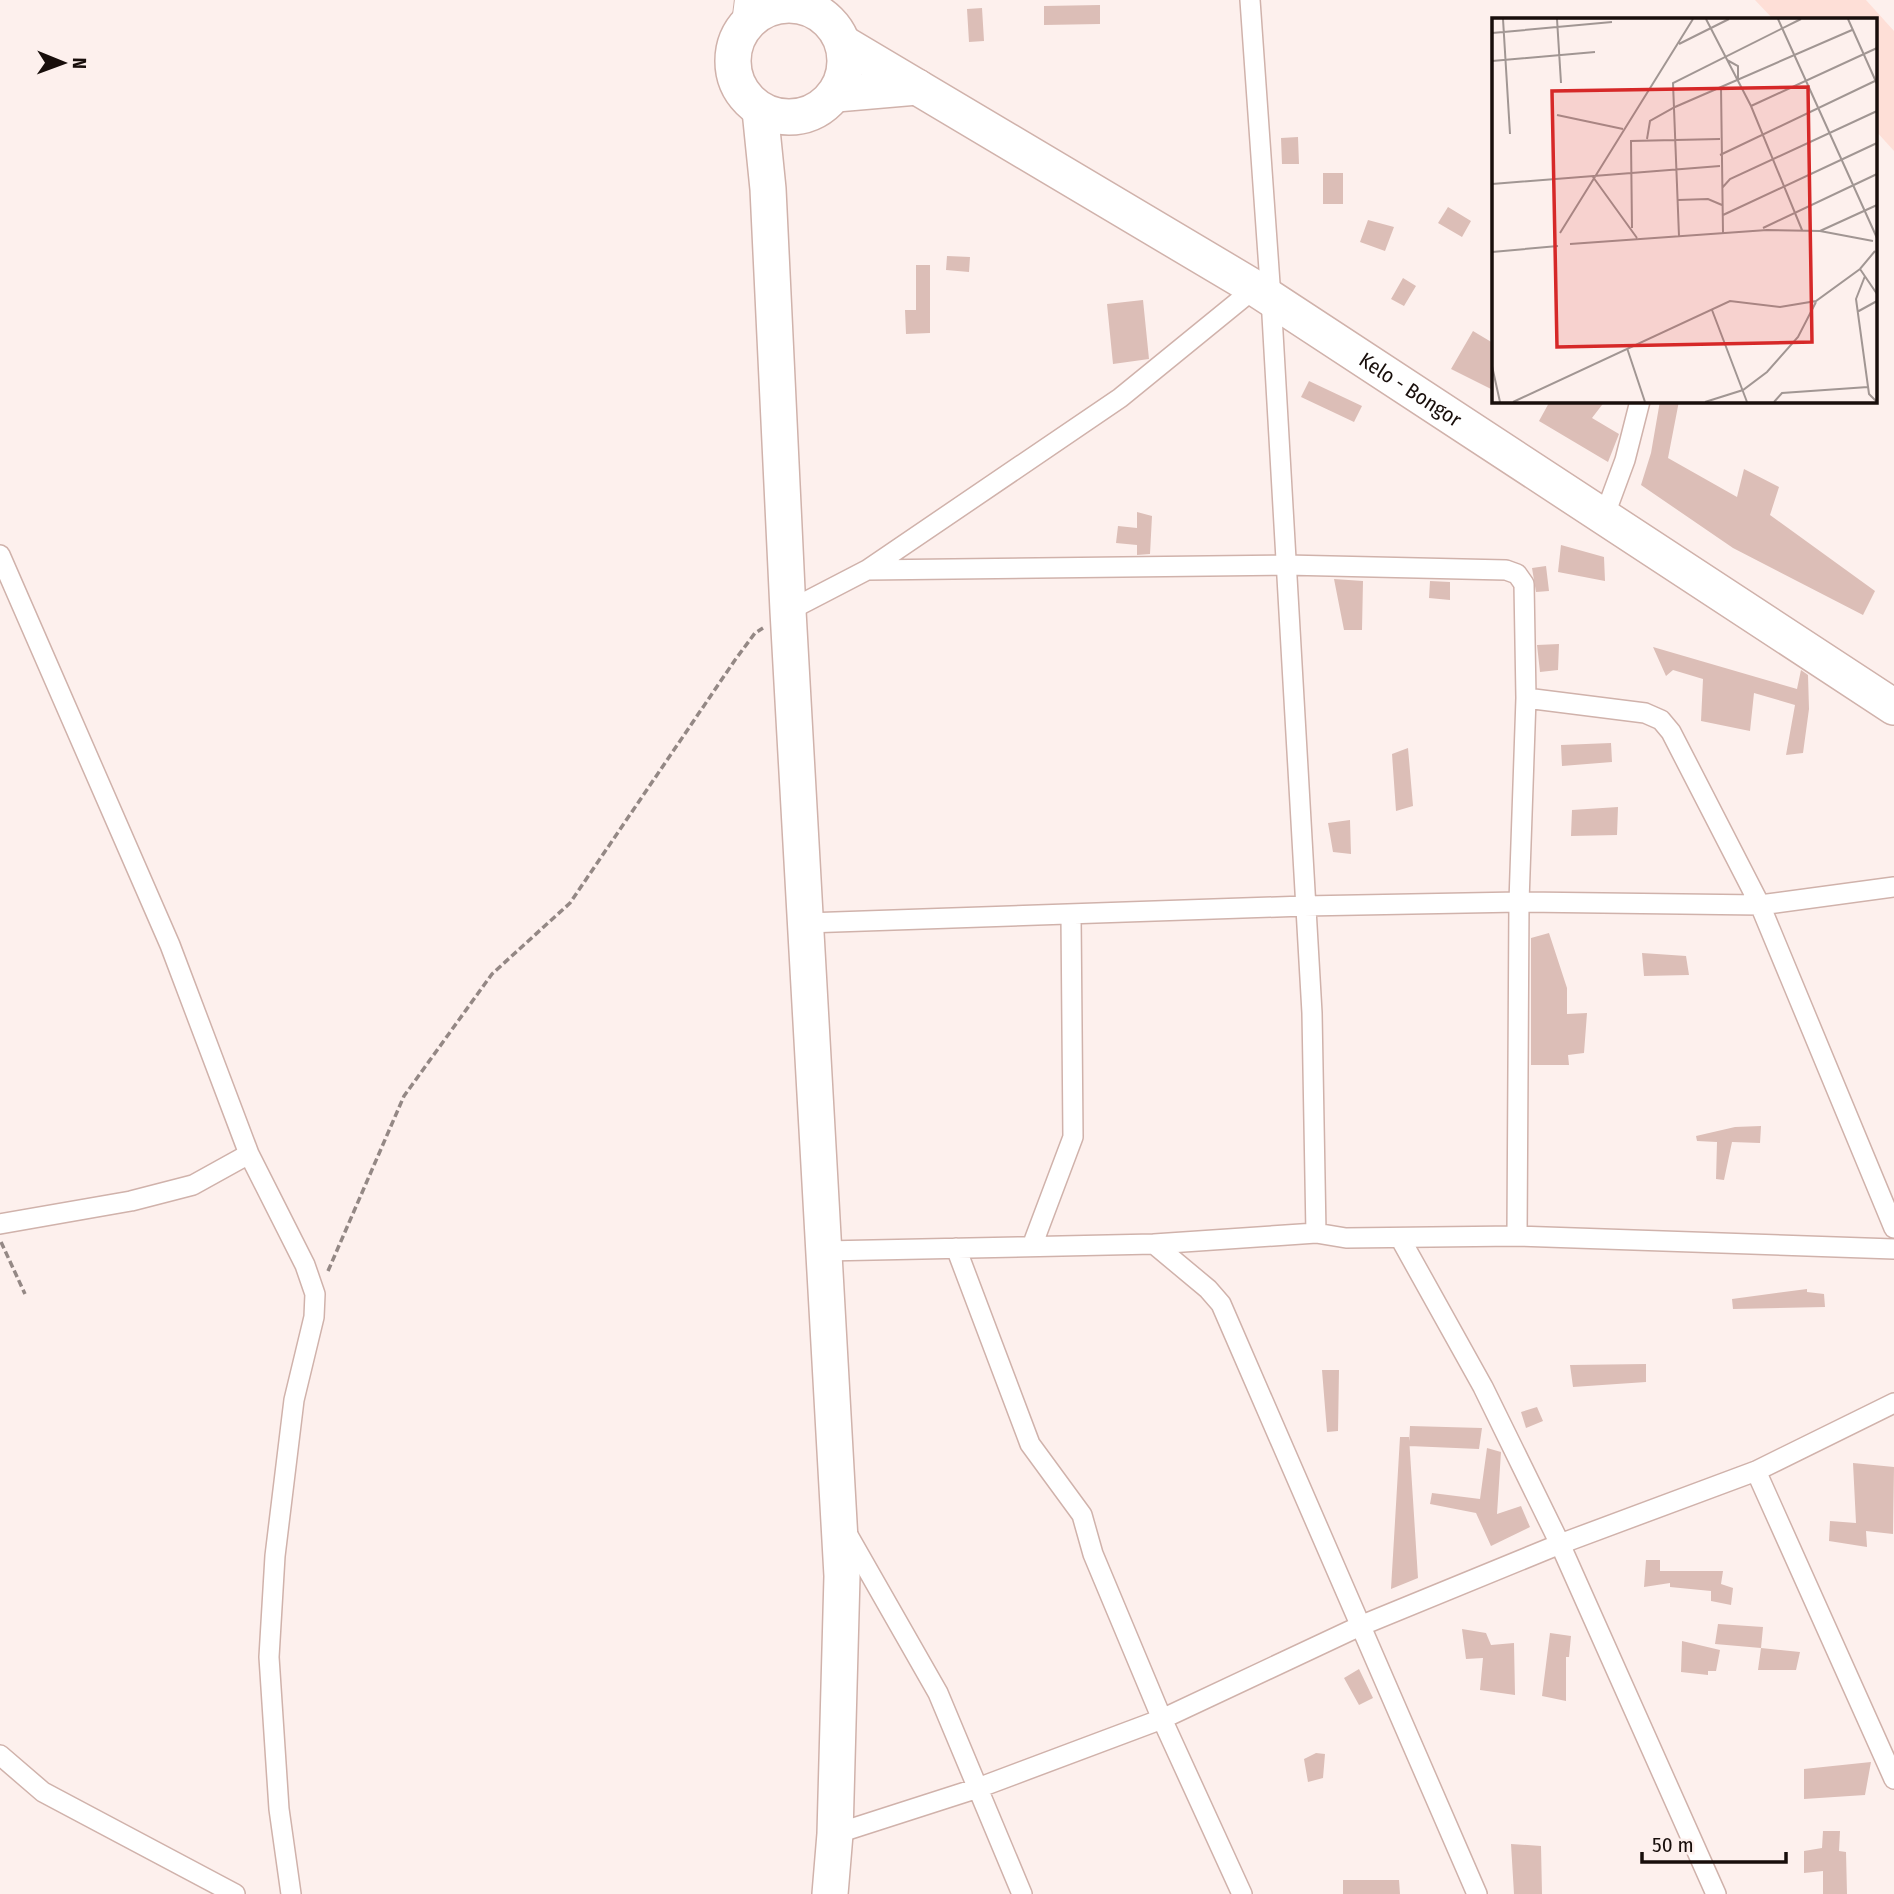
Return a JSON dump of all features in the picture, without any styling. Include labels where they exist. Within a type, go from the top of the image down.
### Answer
[{"type":"highway","points":[[789,2],[808,7],[823,15],[835,27],[843,43],[846,60],[844,78],[836,94],[821,108],[803,117],[789,118],[760,110],[746,98],[736,81],[733,63],[735,45],[748,12],[789,2]]},
{"type":"highway","name":"Kelo - Bongor","points":[[843,43],[1263,293],[1894,707]]},
{"type":"highway","points":[[836,94],[917,88]]},
{"type":"highway","points":[[760,110],[768,189],[788,611],[842,1576],[835,1834],[830,1894]]},
{"type":"highway","points":[[768,189],[803,117]]},
{"type":"street","points":[[1250,0],[1263,293],[1286,565],[1313,1039],[1316,1233]]},
{"type":"street","points":[[788,611],[867,570],[1120,398],[1263,293]]},
{"type":"street","points":[[1604,517],[1625,460],[1640,402]]},
{"type":"street","points":[[0,555],[170,945],[249,1154],[305,1265],[316,1294],[314,1317],[294,1400],[275,1556],[269,1657],[279,1809],[291,1894]]},
{"type":"street","points":[[867,570],[1286,565],[1506,570],[1517,574],[1524,584],[1526,698],[1519,902],[1517,1236]]},
{"type":"street","points":[[1526,698],[1645,713],[1661,720],[1671,732],[1760,905],[1894,1227]]},
{"type":"street","points":[[806,923],[1304,906],[1519,902],[1760,905],[1894,887]]},
{"type":"street","points":[[1032,1247],[1073,1138],[1071,916]]},
{"type":"street","points":[[0,1224],[131,1201],[193,1185],[249,1154]]},
{"type":"street","points":[[825,1251],[1154,1244],[1316,1233],[1346,1238],[1517,1236],[1894,1249]]},
{"type":"street","points":[[1400,1238],[1483,1387],[1560,1544],[1716,1894]]},
{"type":"street","points":[[1154,1244],[1208,1289],[1221,1304],[1477,1894]]},
{"type":"street","points":[[956,1248],[1030,1444],[1082,1515],[1093,1554],[1162,1719],[1242,1894]]},
{"type":"street","points":[[835,1834],[978,1788],[1162,1719],[1360,1626],[1560,1544],[1756,1471],[1894,1403]]},
{"type":"street","points":[[1756,1471],[1894,1779]]},
{"type":"street","points":[[839,1520],[939,1693],[1022,1894]]},
{"type":"street","points":[[0,1755],[43,1792],[235,1894]]},
{"type":"path","points":[[316,1294],[404,1096],[454,1023],[492,974],[570,902],[755,633],[788,611]]},
{"type":"path","points":[[0,1240],[25,1294]]},
{"type":"shaded area","points":[[1755,0],[1866,0],[1894,31],[1894,151],[1876,131],[1876,18],[1772,18]]},
{"type":"building","points":[[1100,5],[1100,24],[1044,25],[1044,6]]},
{"type":"building","points":[[982,8],[984,41],[969,42],[967,9]]},
{"type":"building","points":[[1298,137],[1299,164],[1282,164],[1281,138]]},
{"type":"building","points":[[1323,173],[1343,173],[1343,204],[1323,204]]},
{"type":"building","points":[[1448,207],[1471,221],[1462,237],[1438,223]]},
{"type":"building","points":[[1368,220],[1394,227],[1385,251],[1360,242]]},
{"type":"building","points":[[947,256],[970,257],[969,272],[946,270]]},
{"type":"building","points":[[916,265],[930,265],[930,333],[906,334],[905,310],[916,310]]},
{"type":"building","points":[[1403,278],[1416,286],[1404,306],[1391,299]]},
{"type":"building","points":[[1143,300],[1149,359],[1113,364],[1107,304]]},
{"type":"building","points":[[1473,331],[1492,342],[1492,390],[1451,369]]},
{"type":"building","points":[[1309,381],[1362,406],[1354,422],[1301,397]]},
{"type":"building","points":[[1549,402],[1604,402],[1592,418],[1619,434],[1608,462],[1539,421]]},
{"type":"building","points":[[1660,402],[1679,402],[1668,458],[1737,497],[1744,469],[1779,487],[1770,515],[1875,591],[1863,615],[1733,548],[1641,485],[1651,453]]},
{"type":"building","points":[[1137,512],[1152,516],[1150,554],[1137,555],[1137,545],[1116,543],[1118,526],[1137,528]]},
{"type":"building","points":[[1561,545],[1604,557],[1605,581],[1558,572]]},
{"type":"building","points":[[1546,566],[1549,591],[1536,592],[1532,568]]},
{"type":"building","points":[[1334,579],[1363,581],[1362,630],[1344,630]]},
{"type":"building","points":[[1430,581],[1450,582],[1450,600],[1429,598]]},
{"type":"building","points":[[1559,644],[1558,670],[1540,672],[1537,645]]},
{"type":"building","points":[[1653,647],[1797,689],[1801,670],[1808,675],[1809,709],[1803,753],[1786,755],[1795,705],[1754,693],[1750,731],[1701,721],[1703,679],[1673,670],[1666,676]]},
{"type":"building","points":[[1611,743],[1612,762],[1562,766],[1561,745]]},
{"type":"building","points":[[1408,748],[1413,806],[1396,811],[1392,754]]},
{"type":"building","points":[[1618,807],[1617,835],[1571,836],[1572,810]]},
{"type":"building","points":[[1350,820],[1351,854],[1333,852],[1328,823]]},
{"type":"building","points":[[1549,933],[1567,988],[1567,1014],[1587,1013],[1584,1053],[1568,1055],[1569,1065],[1531,1065],[1531,938]]},
{"type":"building","points":[[1642,953],[1686,956],[1689,975],[1644,976]]},
{"type":"building","points":[[1761,1126],[1760,1143],[1732,1142],[1724,1180],[1716,1179],[1717,1142],[1697,1141],[1696,1136],[1735,1127]]},
{"type":"building","points":[[1807,1289],[1807,1292],[1824,1294],[1825,1307],[1733,1309],[1732,1299]]},
{"type":"building","points":[[1646,1364],[1646,1382],[1573,1387],[1570,1365]]},
{"type":"building","points":[[1322,1370],[1339,1370],[1338,1431],[1327,1432]]},
{"type":"building","points":[[1537,1407],[1543,1421],[1526,1428],[1521,1412]]},
{"type":"building","points":[[1410,1426],[1482,1428],[1479,1449],[1409,1446]]},
{"type":"building","points":[[1400,1437],[1409,1437],[1418,1578],[1391,1589]]},
{"type":"building","points":[[1487,1448],[1501,1452],[1497,1514],[1521,1506],[1530,1527],[1491,1546],[1476,1513],[1430,1504],[1432,1493],[1480,1499]]},
{"type":"building","points":[[1853,1463],[1894,1467],[1893,1534],[1866,1531],[1867,1547],[1829,1541],[1830,1521],[1856,1523]]},
{"type":"building","points":[[1646,1560],[1660,1560],[1660,1571],[1723,1571],[1721,1584],[1733,1588],[1731,1605],[1711,1601],[1711,1591],[1670,1587],[1670,1583],[1644,1587]]},
{"type":"building","points":[[1718,1624],[1763,1627],[1761,1648],[1715,1644]]},
{"type":"building","points":[[1462,1629],[1486,1633],[1491,1645],[1514,1643],[1515,1695],[1480,1690],[1483,1658],[1466,1659]]},
{"type":"building","points":[[1550,1633],[1571,1636],[1569,1657],[1566,1657],[1566,1701],[1542,1696]]},
{"type":"building","points":[[1682,1641],[1720,1650],[1716,1671],[1708,1671],[1708,1675],[1681,1672]]},
{"type":"building","points":[[1761,1648],[1800,1652],[1796,1670],[1758,1670]]},
{"type":"building","points":[[1359,1669],[1373,1698],[1359,1705],[1344,1678]]},
{"type":"building","points":[[1316,1753],[1325,1754],[1323,1778],[1308,1782],[1304,1759]]},
{"type":"building","points":[[1871,1762],[1865,1795],[1804,1799],[1804,1769]]},
{"type":"building","points":[[1823,1831],[1840,1831],[1839,1851],[1846,1852],[1847,1894],[1823,1894],[1823,1871],[1804,1873],[1804,1851],[1822,1848]]},
{"type":"building","points":[[1511,1844],[1541,1846],[1542,1894],[1514,1894]]},
{"type":"building","points":[[1343,1880],[1399,1880],[1400,1894],[1343,1894]]}]
